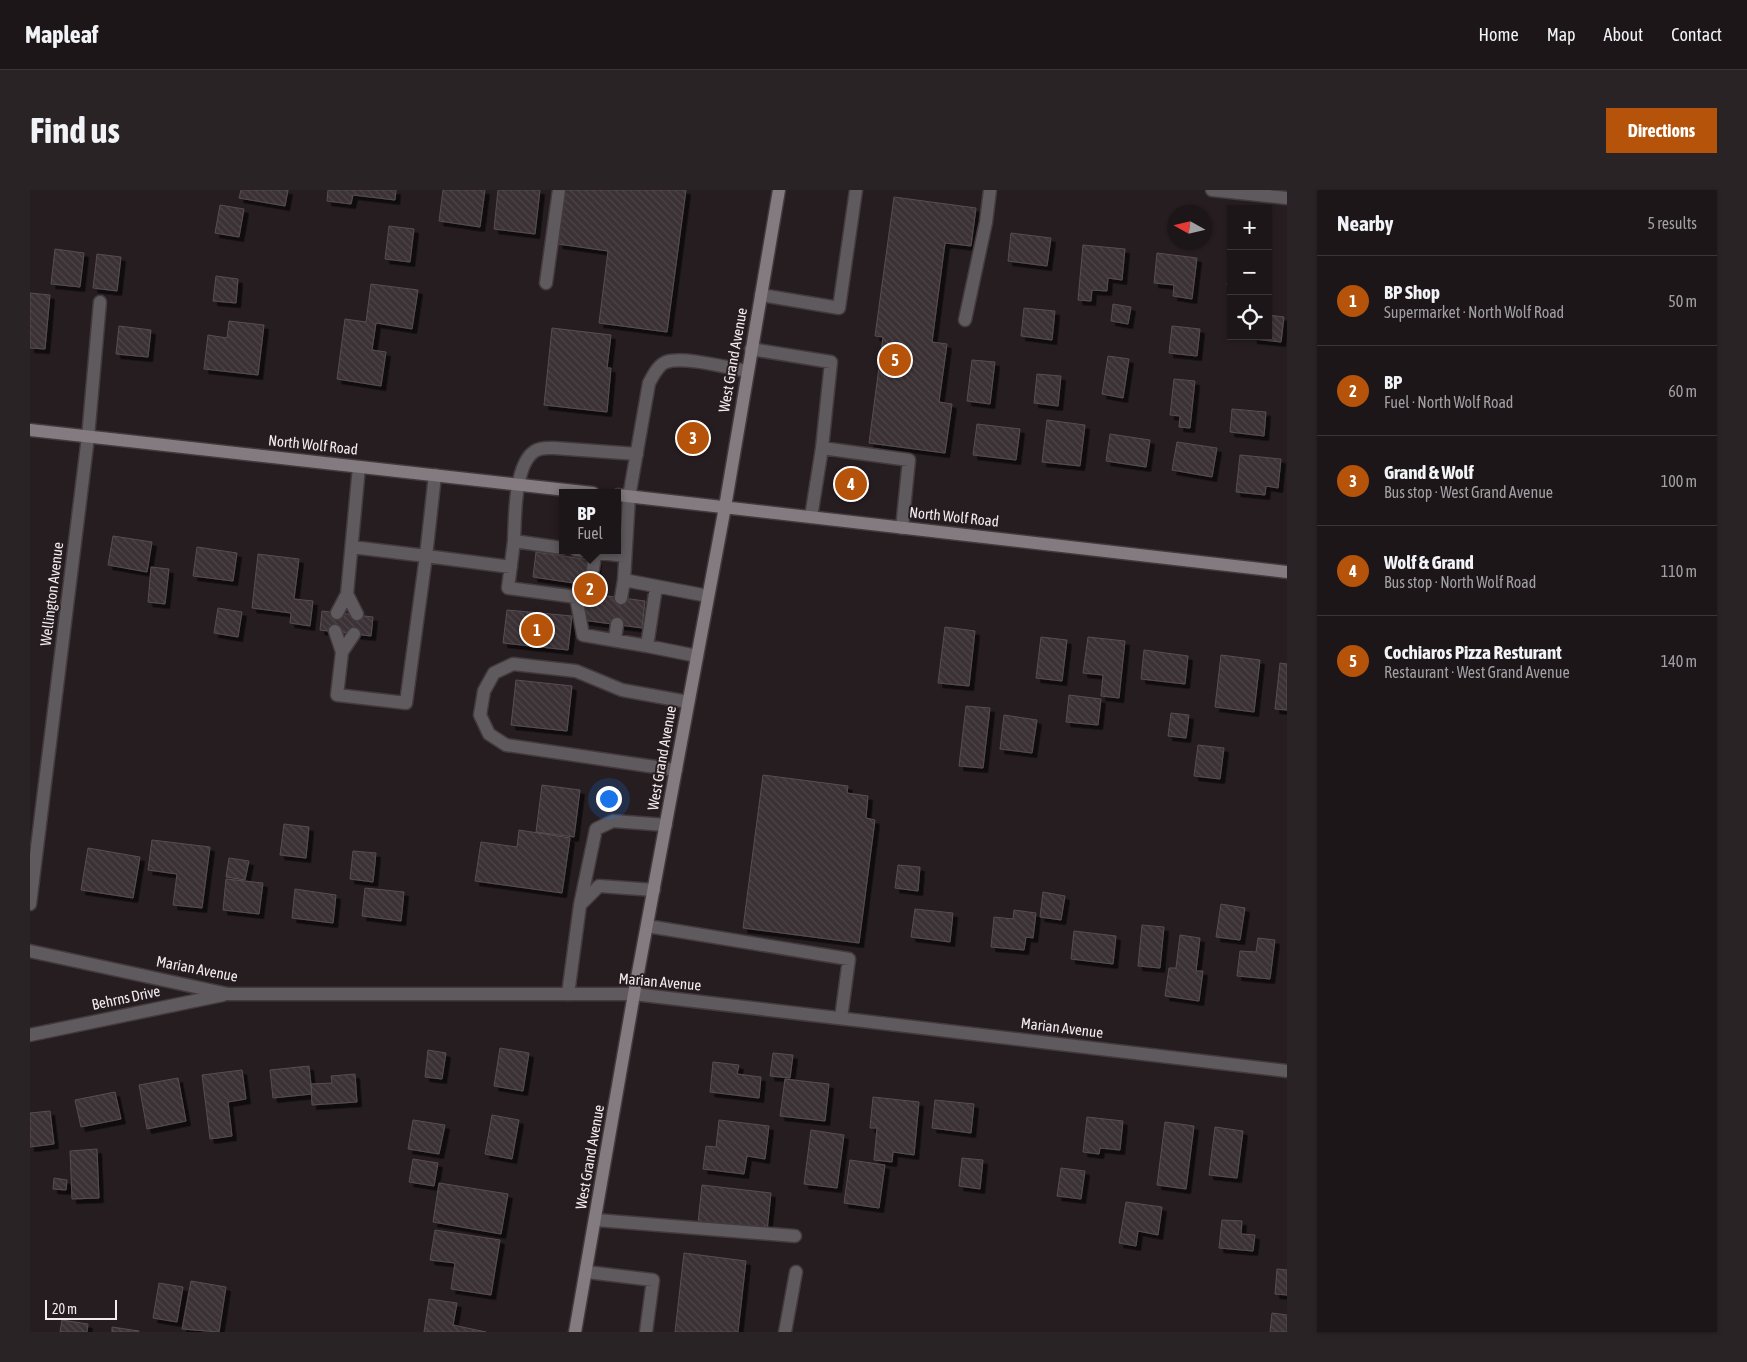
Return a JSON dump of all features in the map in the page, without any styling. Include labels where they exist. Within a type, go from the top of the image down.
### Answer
[{"type":"main road","name":"West Grand Avenue","points":[[575,1332],[587,1272],[634,994],[725,507],[779,190]]},
{"type":"main road","name":"North Wolf Road","points":[[30,430],[560,489]]},
{"type":"main road","name":"North Wolf Road","points":[[623,496],[1287,572]]},
{"type":"street","points":[[546,283],[559,190]]},
{"type":"street","points":[[761,295],[839,308],[856,190]]},
{"type":"street","points":[[965,320],[986,222],[990,190]]},
{"type":"street","points":[[1212,190],[1287,198]]},
{"type":"street","name":"Wellington Avenue","points":[[30,904],[88,437],[100,302]]},
{"type":"street","points":[[752,350],[831,362],[822,448],[811,517]]},
{"type":"street","points":[[621,598],[625,556],[623,496],[637,454],[649,383],[656,370],[666,363],[682,361],[748,372]]},
{"type":"street","points":[[582,635],[576,597],[508,588],[514,542],[518,484],[525,464],[533,451],[542,448],[637,454]]},
{"type":"street","points":[[822,448],[908,460],[902,528]]},
{"type":"street","points":[[337,612],[347,594],[359,467]]},
{"type":"street","points":[[354,634],[342,652],[336,695],[406,703],[435,475]]},
{"type":"street","points":[[514,542],[559,548]]},
{"type":"street","points":[[352,547],[511,567]]},
{"type":"street","points":[[593,569],[595,554]]},
{"type":"street","points":[[605,554],[625,556]]},
{"type":"street","points":[[624,580],[708,596]]},
{"type":"street","points":[[647,646],[656,587]]},
{"type":"street","points":[[347,594],[357,614]]},
{"type":"street","points":[[582,635],[585,619]]},
{"type":"street","points":[[615,640],[617,624]]},
{"type":"street","points":[[335,631],[342,652]]},
{"type":"street","points":[[582,635],[698,656]]},
{"type":"street","points":[[676,770],[506,745],[489,734],[480,715],[484,691],[494,673],[513,664],[576,671],[622,690],[688,702]]},
{"type":"street","points":[[568,994],[580,905],[596,829],[613,821],[666,825]]},
{"type":"street","points":[[580,905],[599,886],[654,890]]},
{"type":"street","points":[[647,926],[849,959],[841,1018]]},
{"type":"street","name":"Marian Avenue","points":[[30,951],[228,994],[634,994],[1287,1071]]},
{"type":"street","name":"Behrns Drive","points":[[30,1035],[228,994]]},
{"type":"street","points":[[596,1220],[795,1236]]},
{"type":"street","points":[[587,1272],[653,1280],[646,1332]]},
{"type":"street","points":[[785,1332],[796,1272]]},
{"type":"building","points":[[241,190],[288,190],[285,206],[239,198]]},
{"type":"building","points":[[328,190],[396,190],[395,200],[353,195],[351,204],[327,201]]},
{"type":"building","points":[[443,190],[485,190],[480,227],[439,221]]},
{"type":"building","points":[[498,190],[540,190],[535,234],[494,229]]},
{"type":"building","points":[[565,190],[686,190],[667,332],[599,323],[608,251],[558,244]]},
{"type":"building","points":[[894,197],[976,208],[971,246],[945,243],[932,342],[947,344],[939,402],[952,404],[945,453],[869,443],[883,337],[875,336]]},
{"type":"building","points":[[220,205],[244,209],[239,237],[215,233]]},
{"type":"building","points":[[389,226],[414,229],[410,262],[385,259]]},
{"type":"building","points":[[1011,233],[1051,238],[1047,266],[1008,261]]},
{"type":"building","points":[[1083,245],[1125,249],[1122,280],[1108,278],[1107,291],[1092,290],[1091,301],[1078,300]]},
{"type":"building","points":[[55,249],[84,253],[80,287],[51,284]]},
{"type":"building","points":[[1157,253],[1197,258],[1192,299],[1173,296],[1174,285],[1154,283]]},
{"type":"building","points":[[97,254],[121,257],[117,291],[93,288]]},
{"type":"building","points":[[216,276],[238,279],[236,303],[213,301]]},
{"type":"building","points":[[371,284],[418,290],[412,329],[376,323],[372,350],[386,352],[381,386],[337,379],[345,319],[366,322]]},
{"type":"building","points":[[30,293],[50,295],[45,349],[30,348]]},
{"type":"building","points":[[1113,304],[1131,307],[1128,324],[1111,321]]},
{"type":"building","points":[[1024,308],[1055,311],[1052,340],[1021,336]]},
{"type":"building","points":[[1272,316],[1284,317],[1281,342],[1262,340],[1272,340]]},
{"type":"building","points":[[229,321],[264,325],[258,375],[204,369],[208,335],[227,338]]},
{"type":"building","points":[[119,326],[151,330],[148,357],[116,354]]},
{"type":"building","points":[[1172,326],[1200,329],[1197,356],[1169,353]]},
{"type":"building","points":[[552,328],[611,335],[607,368],[611,368],[607,412],[544,405]]},
{"type":"building","points":[[1108,356],[1129,359],[1123,398],[1102,394]]},
{"type":"building","points":[[972,360],[995,362],[990,404],[967,401]]},
{"type":"building","points":[[1037,374],[1061,376],[1058,406],[1034,403]]},
{"type":"building","points":[[1174,379],[1195,381],[1190,428],[1179,427],[1180,416],[1170,415]]},
{"type":"building","points":[[1232,409],[1266,412],[1264,436],[1230,432]]},
{"type":"building","points":[[1047,420],[1085,425],[1080,466],[1042,462]]},
{"type":"building","points":[[977,424],[1020,429],[1016,460],[973,455]]},
{"type":"building","points":[[1110,434],[1150,440],[1146,467],[1106,461]]},
{"type":"building","points":[[1177,442],[1217,448],[1212,477],[1172,470]]},
{"type":"building","points":[[1240,455],[1281,459],[1278,488],[1266,486],[1265,495],[1236,492]]},
{"type":"building","points":[[113,536],[152,542],[147,572],[108,565]]},
{"type":"building","points":[[197,547],[237,553],[233,581],[193,576]]},
{"type":"building","points":[[536,552],[597,561],[593,594],[645,601],[642,628],[582,620],[587,585],[533,577]]},
{"type":"building","points":[[258,554],[299,559],[294,599],[313,601],[310,626],[290,623],[291,613],[252,608]]},
{"type":"building","points":[[151,567],[169,569],[165,604],[148,602]]},
{"type":"building","points":[[218,608],[242,612],[238,637],[214,633]]},
{"type":"building","points":[[507,610],[572,616],[568,650],[503,643]]},
{"type":"building","points":[[322,611],[373,617],[371,636],[320,630]]},
{"type":"building","points":[[945,627],[975,631],[969,686],[938,683]]},
{"type":"building","points":[[1041,637],[1067,640],[1062,681],[1036,678]]},
{"type":"building","points":[[1088,637],[1125,641],[1119,698],[1101,696],[1103,675],[1083,673]]},
{"type":"building","points":[[1144,650],[1188,656],[1185,684],[1141,679]]},
{"type":"building","points":[[1221,655],[1260,660],[1254,712],[1215,707]]},
{"type":"building","points":[[1280,663],[1287,664],[1287,710],[1275,709]]},
{"type":"building","points":[[516,680],[572,686],[567,731],[511,725]]},
{"type":"building","points":[[1069,695],[1101,699],[1098,725],[1066,722]]},
{"type":"building","points":[[966,706],[990,708],[983,768],[959,766]]},
{"type":"building","points":[[1171,713],[1189,715],[1186,738],[1168,736]]},
{"type":"building","points":[[1004,715],[1037,720],[1032,753],[1000,749]]},
{"type":"building","points":[[1198,745],[1224,748],[1220,779],[1194,776]]},
{"type":"building","points":[[763,775],[848,786],[847,793],[868,796],[866,818],[875,820],[859,943],[743,928]]},
{"type":"building","points":[[542,785],[580,790],[574,837],[536,832]]},
{"type":"building","points":[[284,824],[309,827],[306,858],[280,855]]},
{"type":"building","points":[[519,830],[570,838],[562,893],[475,881],[481,842],[517,847]]},
{"type":"building","points":[[152,840],[210,847],[202,908],[173,905],[177,874],[148,870]]},
{"type":"building","points":[[88,848],[140,857],[133,898],[81,890]]},
{"type":"building","points":[[353,851],[376,853],[373,882],[350,879]]},
{"type":"building","points":[[229,858],[249,861],[245,880],[226,877]]},
{"type":"building","points":[[898,865],[920,867],[918,891],[895,888]]},
{"type":"building","points":[[226,879],[263,883],[259,914],[223,910]]},
{"type":"building","points":[[365,888],[404,892],[401,921],[362,916]]},
{"type":"building","points":[[295,889],[336,895],[333,923],[292,918]]},
{"type":"building","points":[[1043,892],[1065,896],[1061,920],[1040,917]]},
{"type":"building","points":[[1221,904],[1245,908],[1240,940],[1216,937]]},
{"type":"building","points":[[915,909],[953,913],[950,942],[911,937]]},
{"type":"building","points":[[1014,910],[1036,913],[1033,938],[1026,937],[1024,950],[991,947],[994,917],[1013,919]]},
{"type":"building","points":[[1142,925],[1164,927],[1160,968],[1138,966]]},
{"type":"building","points":[[1074,931],[1116,936],[1113,964],[1071,959]]},
{"type":"building","points":[[1180,935],[1200,938],[1196,971],[1203,971],[1199,1001],[1165,996],[1169,968],[1176,968]]},
{"type":"building","points":[[1258,938],[1275,940],[1270,979],[1237,976],[1240,951],[1256,952]]},
{"type":"building","points":[[500,1048],[529,1053],[523,1091],[494,1086]]},
{"type":"building","points":[[428,1050],[446,1053],[442,1079],[425,1077]]},
{"type":"building","points":[[773,1053],[793,1055],[790,1078],[770,1076]]},
{"type":"building","points":[[713,1062],[739,1065],[737,1074],[761,1077],[759,1098],[710,1092]]},
{"type":"building","points":[[309,1066],[312,1094],[273,1098],[270,1070]]},
{"type":"building","points":[[242,1070],[246,1099],[228,1102],[232,1136],[210,1139],[202,1075]]},
{"type":"building","points":[[355,1074],[357,1102],[312,1105],[311,1084],[332,1083],[331,1076]]},
{"type":"building","points":[[178,1078],[186,1121],[147,1129],[139,1085]]},
{"type":"building","points":[[785,1079],[829,1084],[825,1121],[780,1116]]},
{"type":"building","points":[[115,1092],[121,1119],[81,1127],[75,1100]]},
{"type":"building","points":[[873,1097],[919,1102],[914,1155],[893,1152],[892,1162],[874,1160],[877,1128],[870,1128]]},
{"type":"building","points":[[935,1100],[974,1104],[971,1133],[932,1128]]},
{"type":"building","points":[[50,1111],[54,1144],[30,1147],[30,1113]]},
{"type":"building","points":[[492,1115],[519,1120],[512,1159],[485,1154]]},
{"type":"building","points":[[1087,1117],[1123,1121],[1120,1150],[1100,1148],[1099,1154],[1083,1152]]},
{"type":"building","points":[[413,1120],[445,1125],[439,1154],[408,1149]]},
{"type":"building","points":[[719,1120],[769,1126],[765,1159],[747,1156],[744,1174],[703,1169],[706,1146],[716,1147]]},
{"type":"building","points":[[1165,1122],[1194,1126],[1186,1189],[1157,1185]]},
{"type":"building","points":[[1215,1127],[1243,1131],[1237,1178],[1209,1175]]},
{"type":"building","points":[[811,1130],[844,1135],[837,1188],[804,1184]]},
{"type":"building","points":[[97,1149],[99,1198],[72,1199],[70,1151]]},
{"type":"building","points":[[962,1158],[983,1160],[980,1189],[959,1186]]},
{"type":"building","points":[[413,1159],[438,1163],[434,1186],[409,1182]]},
{"type":"building","points":[[850,1160],[885,1165],[879,1208],[844,1203]]},
{"type":"building","points":[[1061,1168],[1085,1171],[1081,1199],[1057,1196]]},
{"type":"building","points":[[54,1178],[67,1180],[66,1190],[53,1189]]},
{"type":"building","points":[[439,1183],[508,1194],[501,1234],[433,1222]]},
{"type":"building","points":[[702,1185],[771,1193],[767,1231],[698,1223]]},
{"type":"building","points":[[1126,1202],[1162,1207],[1158,1235],[1138,1231],[1136,1246],[1119,1243]]},
{"type":"building","points":[[1222,1220],[1242,1221],[1241,1234],[1255,1235],[1253,1251],[1219,1248]]},
{"type":"building","points":[[435,1230],[500,1240],[491,1295],[451,1289],[455,1263],[430,1260]]},
{"type":"building","points":[[684,1253],[746,1261],[738,1332],[675,1332]]},
{"type":"building","points":[[1277,1269],[1287,1270],[1287,1295],[1275,1294]]},
{"type":"building","points":[[191,1281],[226,1287],[219,1332],[182,1329]]},
{"type":"building","points":[[159,1283],[183,1287],[177,1322],[153,1318]]},
{"type":"building","points":[[429,1299],[457,1303],[453,1325],[486,1332],[424,1332]]},
{"type":"building","points":[[1272,1313],[1287,1315],[1287,1332],[1270,1332]]},
{"type":"building","points":[[62,1320],[88,1324],[87,1332],[60,1332]]},
{"type":"building","points":[[112,1327],[139,1331],[139,1332],[112,1332]]},
{"type":"place","name":"Cochiaros Pizza Resturant","points":[[895,360]]},
{"type":"place","name":"Grand & Wolf","points":[[693,438]]},
{"type":"place","name":"Wolf & Grand","points":[[851,484]]},
{"type":"place","name":"BP","points":[[590,589]]},
{"type":"place","name":"BP Shop","points":[[537,630]]}]
